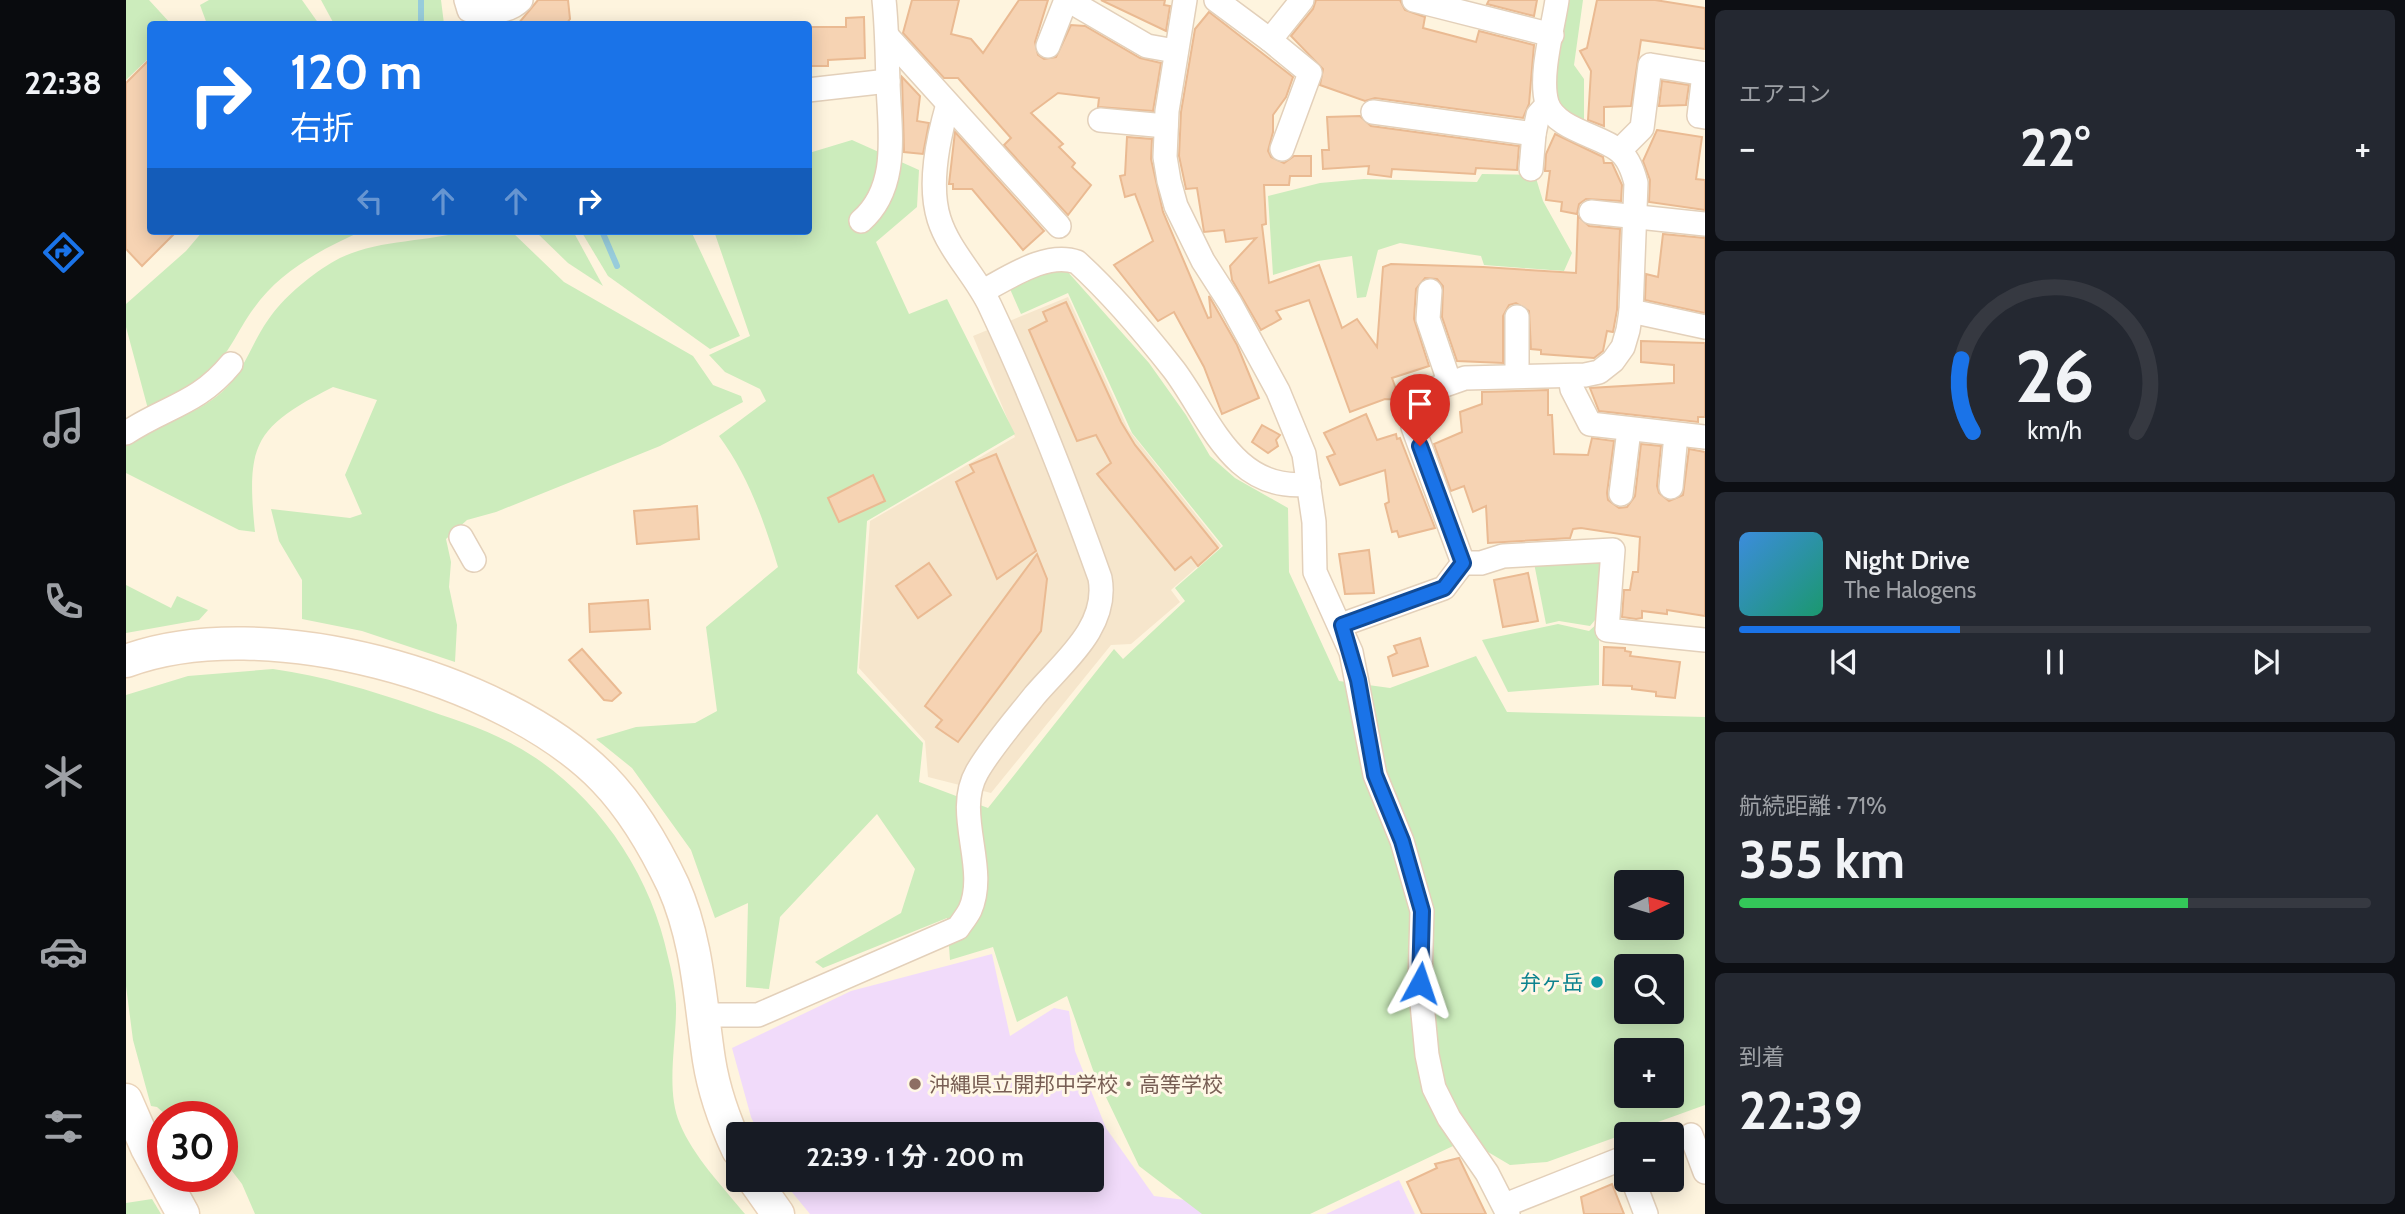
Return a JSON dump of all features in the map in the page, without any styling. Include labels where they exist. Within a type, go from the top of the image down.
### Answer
[{"type":"street","points":[[466,0],[469,10],[487,12],[512,9],[521,0]]},
{"type":"street","points":[[861,221],[878,200],[892,142],[884,0]]},
{"type":"street","points":[[1048,46],[1067,0],[1147,46],[1175,51]]},
{"type":"street","points":[[1185,0],[1175,51],[1166,126],[1165,157],[1176,206],[1203,261],[1230,303],[1278,391],[1304,454],[1309,484],[1315,572],[1342,625],[1358,680],[1375,775],[1402,841],[1422,911],[1420,983],[1427,1055],[1434,1088],[1448,1118],[1507,1210],[1614,1164]]},
{"type":"street","points":[[1216,0],[1310,73],[1282,149]]},
{"type":"street","points":[[1270,40],[1302,0]]},
{"type":"street","points":[[1414,0],[1552,35]]},
{"type":"street","points":[[1463,563],[1413,426],[1416,410],[1425,392],[1449,381],[1517,376],[1570,377],[1599,372],[1613,361],[1623,347],[1632,311],[1636,183],[1619,150],[1558,118],[1547,105],[1545,88],[1557,0]]},
{"type":"street","points":[[888,37],[1059,226]]},
{"type":"street","points":[[1619,150],[1642,128],[1650,65],[1704,74],[1699,116],[1705,117]]},
{"type":"street","points":[[812,90],[888,81]]},
{"type":"street","points":[[705,1016],[758,1015],[958,928],[970,909],[975,884],[969,804],[973,781],[1036,694],[1073,655],[1098,611],[1101,600],[1100,578],[1034,398],[984,291],[939,221],[935,200],[938,151],[948,104]]},
{"type":"street","points":[[1531,169],[1538,115],[1547,105]]},
{"type":"street","points":[[1373,112],[1534,134]]},
{"type":"street","points":[[1100,120],[1166,126]]},
{"type":"street","points":[[1591,212],[1705,224]]},
{"type":"street","points":[[984,291],[1044,262],[1067,258],[1077,262],[1159,352],[1222,446],[1237,461],[1269,479],[1297,485],[1309,484]]},
{"type":"street","points":[[1430,291],[1428,319],[1449,381]]},
{"type":"street","points":[[1632,311],[1705,327]]},
{"type":"street","points":[[1517,317],[1517,376]]},
{"type":"street","points":[[126,433],[151,417],[198,397],[215,384],[231,365]]},
{"type":"street","points":[[1570,377],[1572,389],[1590,424],[1705,437]]},
{"type":"street","points":[[1621,494],[1629,430]]},
{"type":"street","points":[[1671,487],[1676,435]]},
{"type":"street","points":[[461,537],[474,560]]},
{"type":"street","points":[[1463,563],[1481,563],[1503,556],[1614,542],[1607,630],[1705,640]]},
{"type":"street","points":[[1342,625],[1437,592],[1452,581],[1463,563]]},
{"type":"street","points":[[126,661],[184,647],[230,643],[296,645],[368,661],[467,691],[547,732],[603,778],[657,853],[686,923],[705,1016],[709,1061],[728,1122]]},
{"type":"street","points":[[126,1100],[136,1154],[183,1214]]},
{"type":"street","points":[[1689,1136],[1705,1172]]},
{"type":"street","points":[[762,1192],[778,1214]]},
{"type":"street","points":[[1638,1192],[1646,1214]]},
{"type":"shaded area","points":[[1068,297],[1128,429],[1221,546],[1171,590],[1180,602],[1131,644],[1111,645],[991,793],[928,777],[925,741],[859,668],[870,521],[1015,437],[973,336]]},
{"type":"shaded area","name":"沖縄県立開邦中学校・高等学校","points":[[992,954],[1010,1036],[1054,1008],[1069,1011],[1075,1051],[1104,1122],[753,1122],[732,1048],[851,991]]},
{"type":"shaded area","name":"沖縄県立開邦中学校・高等学校","points":[[1104,1123],[1154,1196],[1293,1214],[810,1214],[792,1192],[1104,1192]]},
{"type":"shaded area","points":[[1399,1180],[1415,1214],[1326,1214]]},
{"type":"green space","points":[[126,0],[149,0],[168,21],[147,21],[147,60],[126,80]]},
{"type":"green space","points":[[209,0],[302,0],[317,21],[206,21],[200,5]]},
{"type":"green space","points":[[321,0],[441,0],[444,21],[332,21]]},
{"type":"green space","points":[[1565,0],[1583,0],[1574,65],[1584,79],[1584,122],[1556,105],[1553,73]]},
{"type":"green space","points":[[852,140],[919,170],[917,207],[876,242],[909,314],[947,299],[1015,434],[867,521],[857,673],[923,743],[919,782],[988,808],[1114,649],[1123,659],[1185,601],[1175,588],[1223,546],[1132,433],[1068,293],[1021,314],[1010,289],[1046,272],[1067,271],[1149,363],[1186,415],[1210,456],[1235,478],[1288,508],[1289,572],[1339,681],[1390,688],[1476,656],[1507,712],[1705,717],[1705,1105],[1658,1122],[1614,1122],[1614,1138],[1547,1162],[1510,1165],[1488,1152],[1453,1146],[1310,1214],[1202,1214],[1139,1166],[1093,1070],[1067,996],[1017,1022],[993,947],[950,960],[947,918],[823,968],[815,962],[901,913],[915,869],[877,814],[780,917],[769,989],[746,987],[748,903],[715,918],[691,850],[632,768],[596,739],[636,727],[695,723],[717,711],[706,627],[778,567],[754,499],[719,436],[766,401],[760,389],[725,372],[709,355],[750,336],[715,235],[812,235],[812,152]]},
{"type":"green space","points":[[1482,174],[1535,175],[1543,201],[1572,253],[1564,271],[1484,265],[1481,256],[1400,243],[1378,250],[1366,297],[1357,298],[1352,256],[1318,261],[1273,275],[1268,196],[1320,183],[1364,179],[1477,182]]},
{"type":"green space","points":[[200,235],[353,235],[303,262],[276,283],[254,308],[225,354],[204,378],[148,409],[126,327],[126,304],[186,251]]},
{"type":"green space","points":[[449,235],[515,235],[564,282],[693,356],[713,385],[741,396],[743,402],[660,446],[496,512],[467,520],[446,539],[451,562],[449,587],[457,625],[455,662],[362,631],[302,619],[302,580],[279,541],[271,509],[350,518],[362,514],[345,475],[377,400],[333,387],[286,414],[271,427],[255,458],[252,478],[255,532],[239,530],[126,473],[126,440],[188,414],[212,400],[236,376],[262,329],[296,288],[346,255],[380,245]]},
{"type":"green space","points":[[539,235],[575,235],[603,286],[568,263]]},
{"type":"green space","points":[[583,235],[693,235],[740,336],[710,349],[608,276]]},
{"type":"green space","points":[[1595,556],[1601,564],[1600,614],[1590,626],[1559,621],[1546,624],[1534,563]]},
{"type":"green space","points":[[126,585],[171,608],[177,596],[208,610],[199,620],[126,633]]},
{"type":"green space","points":[[1599,622],[1599,685],[1508,692],[1482,640],[1558,624],[1589,631]]},
{"type":"green space","points":[[273,669],[310,675],[363,689],[491,733],[542,763],[568,784],[614,834],[647,893],[671,968],[676,998],[672,1080],[680,1124],[700,1159],[745,1214],[255,1214],[238,1179],[238,1101],[150,1101],[133,1040],[126,986],[126,695],[188,676]]},
{"type":"green space","points":[[152,1199],[161,1214],[126,1214],[126,1203]]},
{"type":"building","points":[[538,0],[568,0],[568,21],[520,21]]},
{"type":"building","points":[[912,0],[959,0],[951,34],[971,39],[983,53],[1019,0],[1048,0],[1035,42],[1038,55],[1044,59],[1056,57],[1071,25],[1085,26],[1140,58],[1161,63],[1153,111],[1098,107],[1099,98],[1058,93],[1031,113],[1063,144],[1059,147],[1075,163],[1072,167],[1091,185],[1068,215],[1004,145],[1011,138],[958,78],[944,78],[903,33]]},
{"type":"building","points":[[1101,0],[1165,0],[1164,5],[1170,6],[1166,31]]},
{"type":"building","points":[[1316,0],[1400,0],[1405,10],[1425,17],[1423,28],[1476,42],[1479,31],[1534,45],[1529,104],[1523,118],[1375,98],[1365,101],[1320,85],[1323,69],[1291,36],[1313,9]]},
{"type":"building","points":[[1489,0],[1537,0],[1534,16],[1487,4]]},
{"type":"building","points":[[1597,0],[1655,0],[1705,8],[1705,49],[1641,40],[1631,106],[1604,107],[1604,126],[1588,120],[1591,71],[1580,51],[1587,48]]},
{"type":"building","points":[[1209,12],[1293,77],[1286,97],[1273,115],[1273,132],[1268,151],[1271,157],[1284,163],[1294,156],[1311,156],[1311,176],[1290,176],[1289,185],[1264,185],[1266,224],[1262,225],[1269,283],[1319,265],[1342,328],[1357,319],[1377,347],[1383,267],[1391,264],[1576,273],[1578,216],[1589,226],[1620,229],[1617,310],[1613,332],[1607,331],[1603,351],[1594,358],[1541,354],[1541,350],[1531,349],[1529,311],[1516,303],[1509,305],[1503,316],[1503,363],[1457,361],[1442,317],[1443,286],[1437,279],[1425,278],[1416,289],[1414,319],[1429,366],[1392,378],[1400,400],[1385,399],[1350,412],[1309,300],[1276,311],[1281,319],[1261,330],[1232,280],[1230,266],[1256,238],[1226,242],[1224,230],[1204,232],[1197,188],[1186,189],[1179,156],[1181,112],[1195,29]]},
{"type":"building","points":[[864,17],[865,58],[828,60],[828,66],[812,66],[812,27],[846,27],[846,18]]},
{"type":"building","points":[[147,62],[147,235],[173,235],[142,266],[126,249],[126,83]]},
{"type":"building","points":[[902,77],[920,96],[917,121],[929,123],[923,154],[904,152]]},
{"type":"building","points":[[1662,81],[1689,85],[1686,105],[1659,106]]},
{"type":"building","points":[[1360,116],[1371,126],[1519,146],[1517,170],[1476,168],[1475,174],[1392,169],[1391,177],[1368,174],[1369,166],[1323,169],[1322,150],[1329,150],[1327,117]]},
{"type":"building","points":[[1657,130],[1702,137],[1696,179],[1705,180],[1705,210],[1649,202],[1650,180],[1643,161]]},
{"type":"building","points":[[955,132],[1044,231],[1023,250],[972,189],[953,189],[953,184],[949,184]]},
{"type":"building","points":[[1555,134],[1603,157],[1604,163],[1612,163],[1622,185],[1621,201],[1586,199],[1579,204],[1577,214],[1561,211],[1562,202],[1546,200],[1550,171],[1545,171],[1546,154]]},
{"type":"building","points":[[1127,137],[1152,139],[1151,159],[1163,212],[1208,318],[1211,317],[1209,296],[1237,345],[1259,398],[1222,414],[1204,367],[1174,312],[1158,321],[1114,265],[1153,241],[1135,194],[1125,197],[1120,176],[1125,175]]},
{"type":"building","points":[[1663,234],[1705,238],[1705,313],[1645,300],[1646,274],[1658,277]]},
{"type":"building","points":[[1066,302],[1121,422],[1135,445],[1218,548],[1198,566],[1191,557],[1175,570],[1097,474],[1111,463],[1096,435],[1077,441],[1029,330],[1047,321],[1043,312]]},
{"type":"building","points":[[1641,341],[1705,343],[1705,417],[1698,417],[1698,422],[1599,411],[1590,388],[1674,383],[1674,365],[1641,362]]},
{"type":"building","points":[[1548,390],[1548,415],[1552,415],[1554,454],[1588,455],[1592,438],[1614,441],[1607,493],[1608,500],[1619,508],[1627,507],[1635,496],[1641,444],[1661,446],[1657,486],[1659,493],[1669,501],[1683,495],[1689,449],[1705,452],[1705,616],[1667,610],[1667,614],[1642,611],[1642,618],[1636,619],[1622,617],[1624,590],[1630,590],[1633,572],[1638,572],[1640,537],[1581,528],[1573,529],[1570,538],[1488,543],[1486,506],[1473,512],[1464,486],[1451,491],[1434,444],[1462,432],[1460,412],[1482,404],[1482,392]]},
{"type":"building","points":[[1366,414],[1377,440],[1396,434],[1397,439],[1400,438],[1435,528],[1399,537],[1397,531],[1392,532],[1385,504],[1389,502],[1385,470],[1340,485],[1327,457],[1335,454],[1324,433]]},
{"type":"building","points":[[1262,425],[1280,435],[1276,440],[1278,446],[1268,453],[1252,442]]},
{"type":"building","points":[[996,454],[1036,551],[997,579],[956,482],[974,472],[970,465]]},
{"type":"building","points":[[873,475],[885,501],[839,522],[828,498]]},
{"type":"building","points":[[697,506],[699,539],[637,544],[634,511]]},
{"type":"building","points":[[1369,550],[1374,593],[1345,594],[1339,554]]},
{"type":"building","points":[[1037,554],[1047,579],[1041,631],[958,742],[936,727],[942,720],[925,706]]},
{"type":"building","points":[[929,563],[951,595],[918,618],[896,586]]},
{"type":"building","points":[[1528,573],[1538,621],[1503,627],[1494,580]]},
{"type":"building","points":[[648,600],[650,629],[590,632],[589,604]]},
{"type":"building","points":[[1420,638],[1428,666],[1393,676],[1388,657],[1397,653],[1394,646]]},
{"type":"building","points":[[1604,647],[1625,648],[1625,651],[1631,652],[1630,656],[1680,662],[1675,698],[1656,696],[1656,692],[1632,689],[1632,686],[1603,685]]},
{"type":"building","points":[[582,649],[621,693],[612,701],[604,700],[569,660]]},
{"type":"building","points":[[1459,1158],[1486,1214],[1422,1214],[1407,1182],[1437,1168],[1435,1164]]},
{"type":"building","points":[[1612,1184],[1624,1214],[1584,1214],[1581,1197]]},
{"type":"waterway","points":[[421,0],[421,21]]},
{"type":"waterway","points":[[604,235],[617,266]]},
{"type":"place","name":"弁ヶ岳","points":[[1597,982]]},
{"type":"place","name":"沖縄県立開邦中学校・高等学校","points":[[915,1084]]},
{"type":"route","points":[[1420,446],[1445,507],[1463,563],[1452,581],[1429,596],[1342,625],[1358,680],[1375,775],[1402,841],[1422,911],[1420,983]]}]
